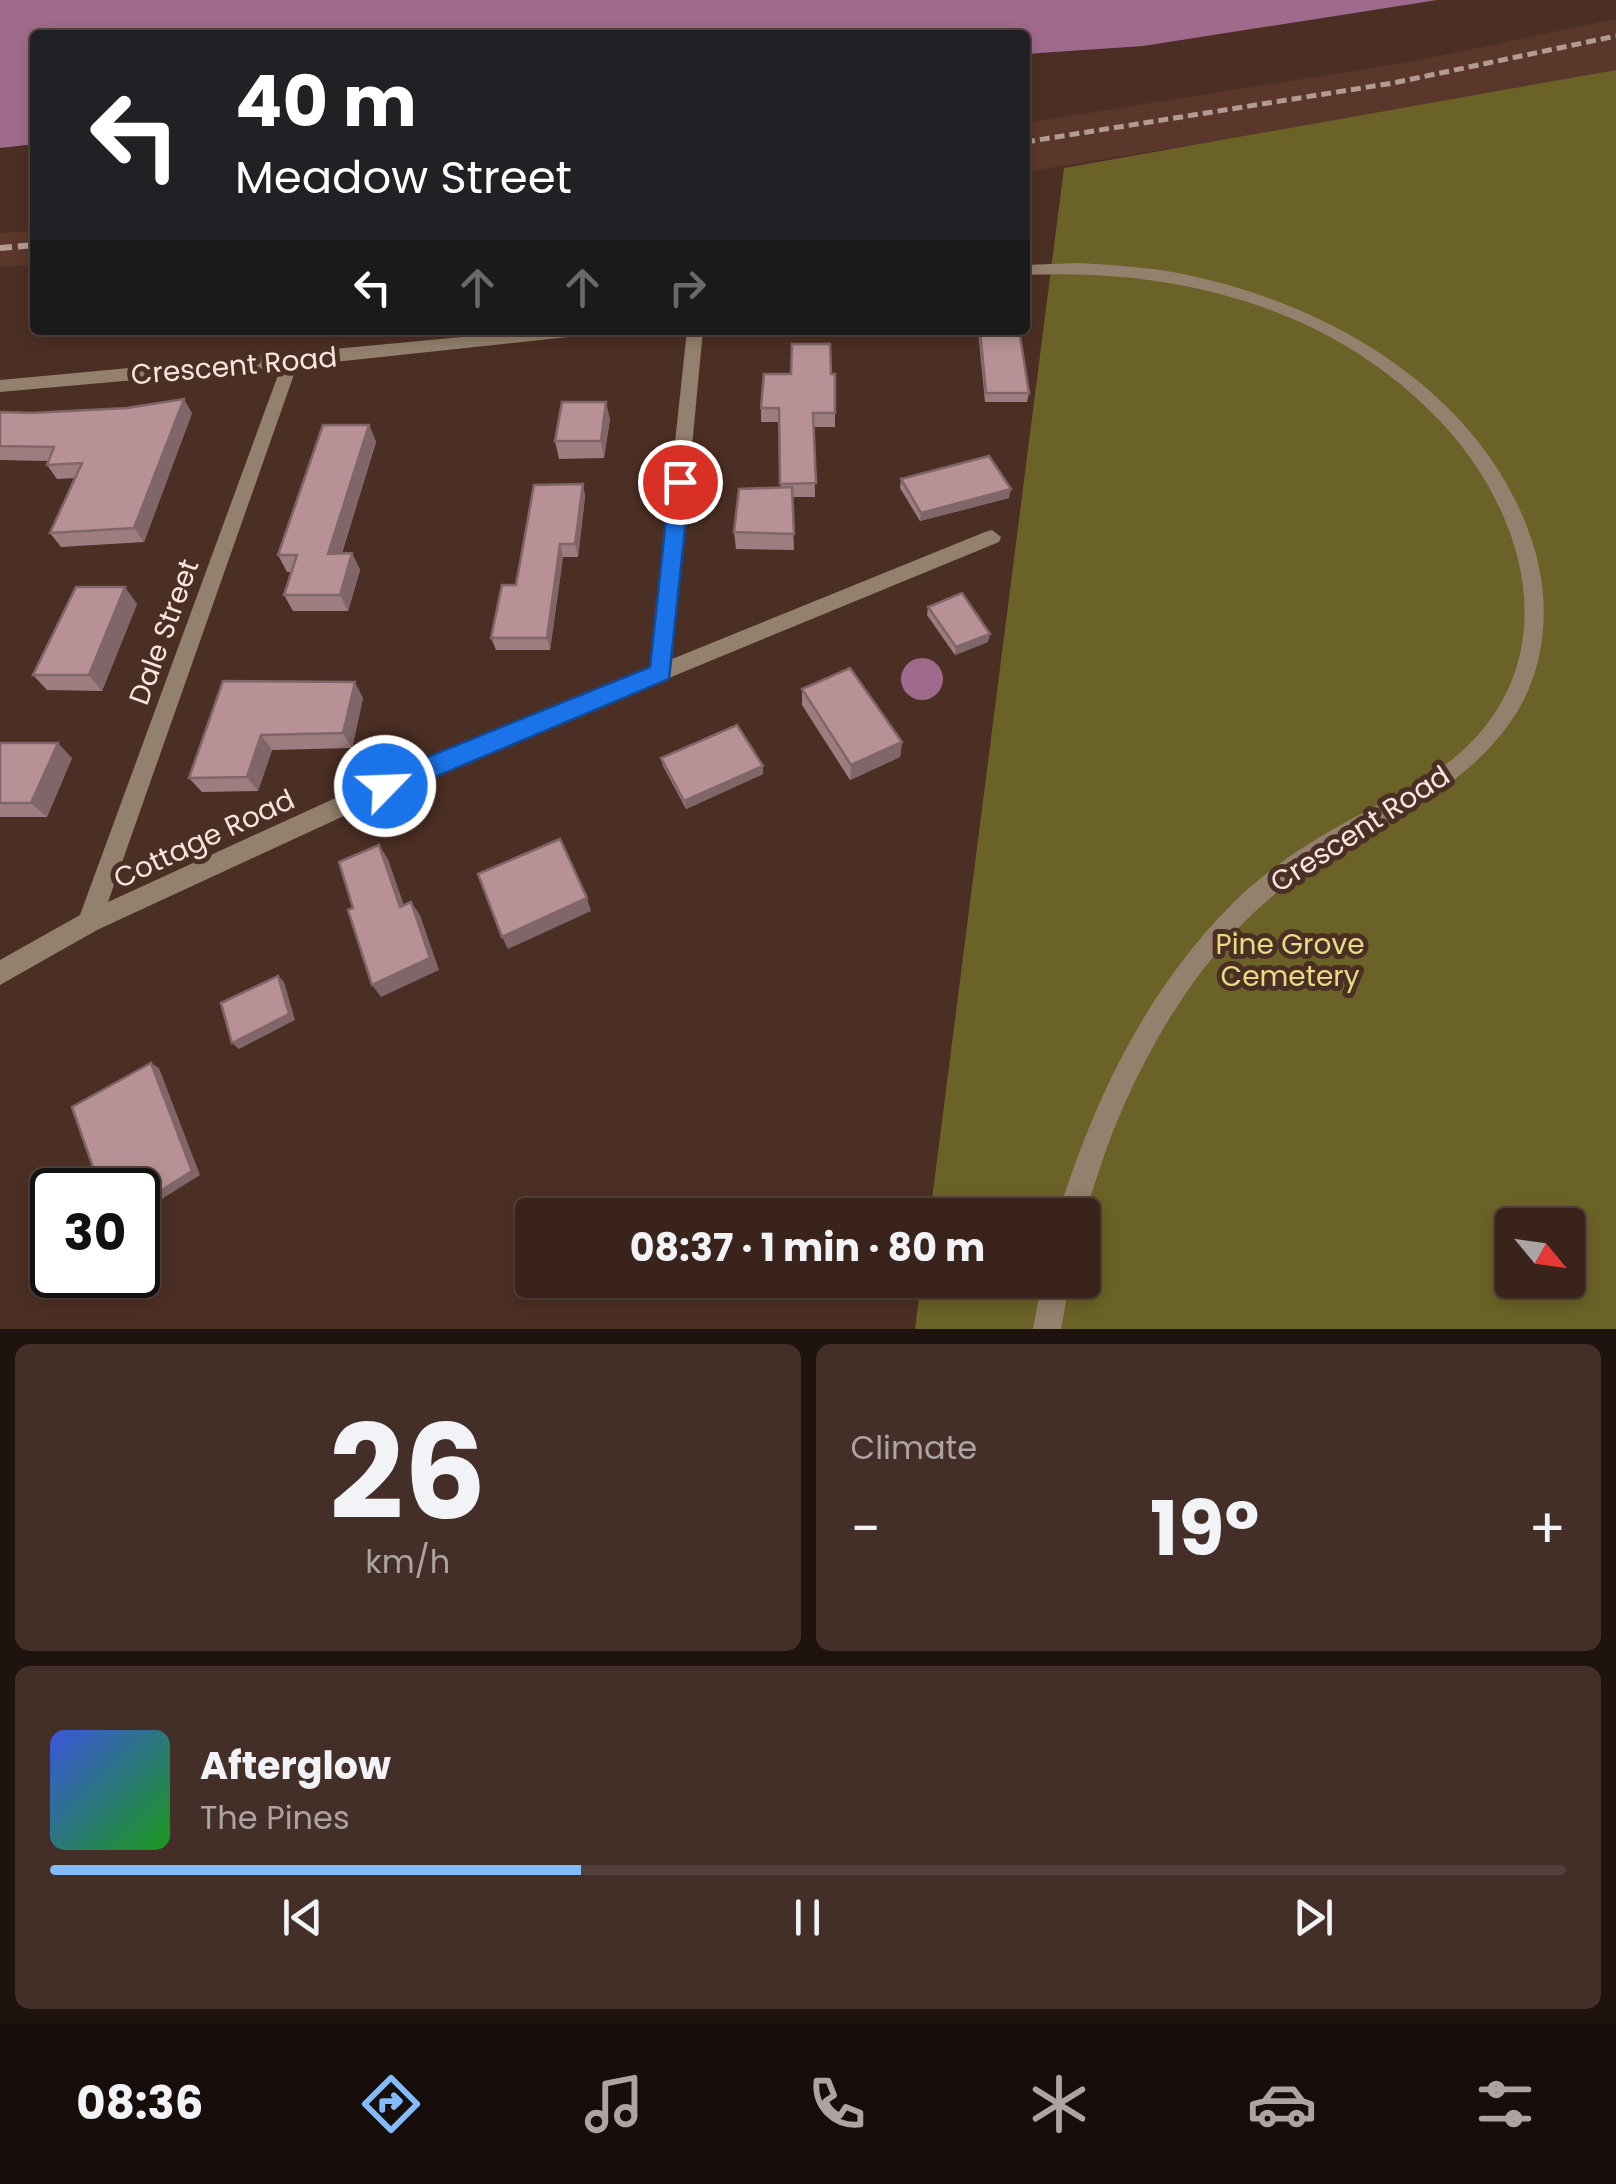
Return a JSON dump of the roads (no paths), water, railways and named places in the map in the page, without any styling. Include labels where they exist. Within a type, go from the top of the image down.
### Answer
[{"type":"street","name":"Crescent Road","points":[[1030,270],[1106,268],[1222,288],[1296,314],[1366,350],[1428,398],[1479,454],[1518,518],[1536,586],[1529,656],[1518,691],[1499,724],[1473,754],[1438,781],[1270,884],[1198,956],[1136,1050],[1086,1164],[1076,1198]]},
{"type":"street","name":"Crescent Road","points":[[0,386],[291,362],[541,335]]},
{"type":"street","points":[[661,672],[695,335]]},
{"type":"street","name":"Dale Street","points":[[89,922],[291,362]]},
{"type":"street","name":"Cottage Road","points":[[0,973],[89,922],[418,771],[992,537]]},
{"type":"street","points":[[1047,1329],[1053,1298]]},
{"type":"railway","points":[[1030,141],[1393,83],[1616,36]]},
{"type":"railway","points":[[0,248],[30,245]]},
{"type":"park label","name":"Pine Grove Cemetery","points":[[1290,960]]}]
